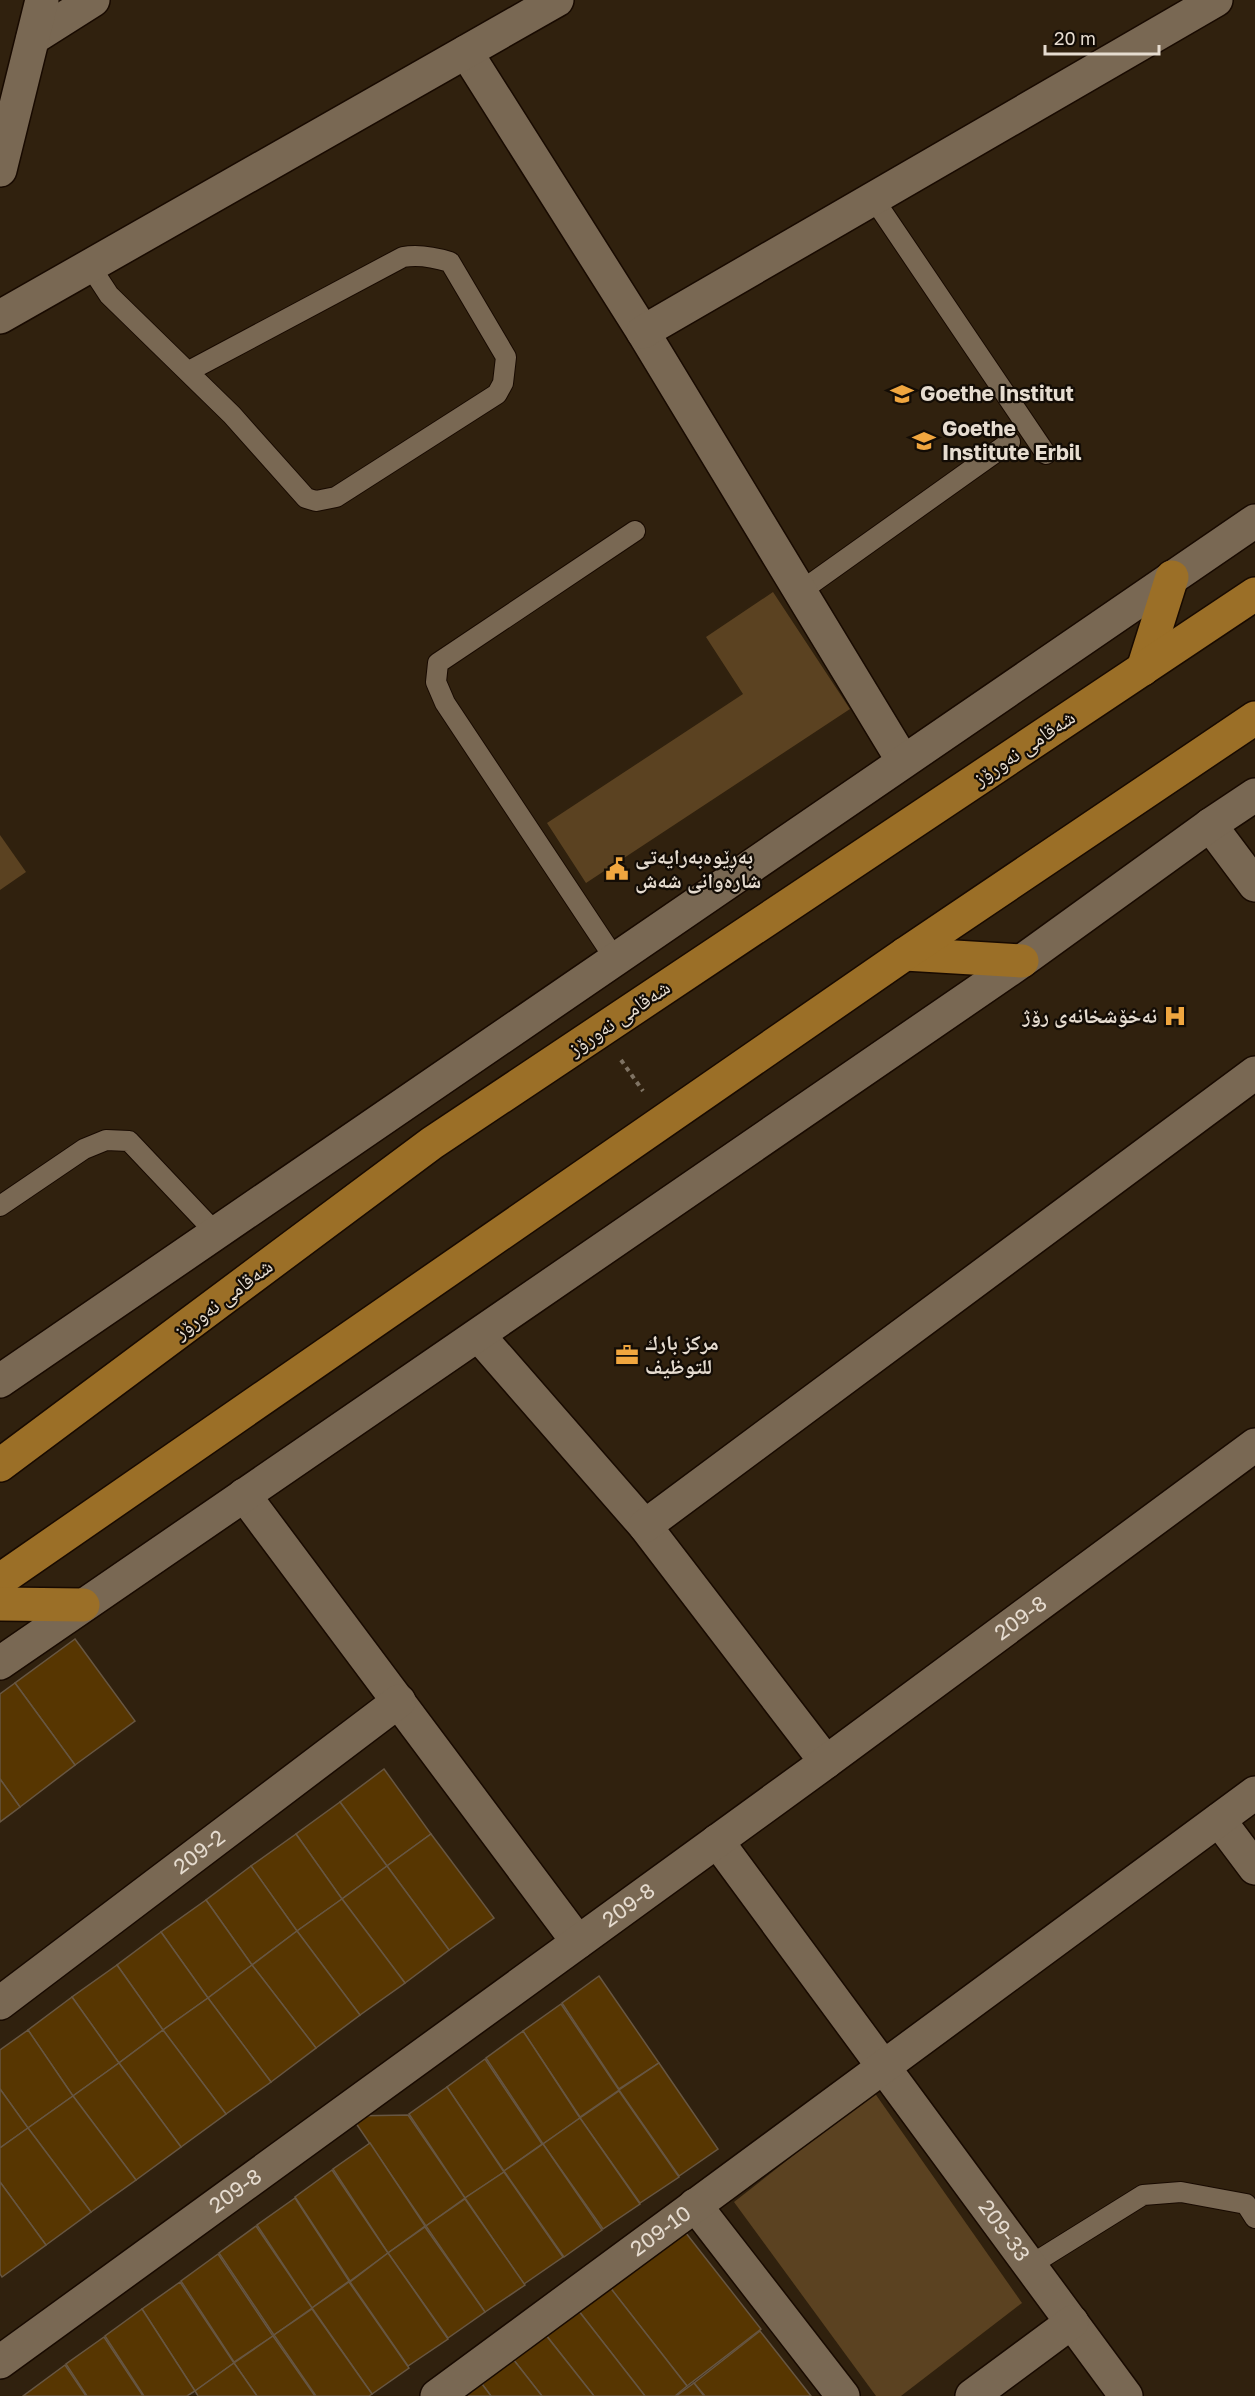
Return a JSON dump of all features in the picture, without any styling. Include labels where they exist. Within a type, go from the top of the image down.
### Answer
[{"type":"main road","points":[[1143,669],[1172,578]]},
{"type":"main road","name":"شەقامی نەورۆز","points":[[0,1465],[432,1143],[1255,594]]},
{"type":"main road","points":[[0,1580],[905,954],[1255,718]]},
{"type":"main road","points":[[905,954],[1022,962]]},
{"type":"main road","points":[[0,1604],[83,1605]]},
{"type":"street","points":[[0,170],[42,0]]},
{"type":"street","points":[[33,38],[93,0]]},
{"type":"street","points":[[0,317],[557,0]]},
{"type":"street","points":[[643,332],[1216,0]]},
{"type":"street","points":[[466,52],[643,332],[903,761]]},
{"type":"street","points":[[0,1381],[1255,521]]},
{"type":"street","points":[[0,1663],[1022,962],[1210,825],[1255,795]]},
{"type":"street","points":[[1210,825],[1255,885]]},
{"type":"street","points":[[645,1526],[1255,1073]]},
{"type":"street","points":[[479,1336],[645,1526],[826,1762]]},
{"type":"street","name":"209-8","points":[[0,2362],[826,1762],[1255,1445]]},
{"type":"street","points":[[244,1495],[578,1942]]},
{"type":"street","name":"209-2","points":[[0,2003],[399,1701]]},
{"type":"street","name":"209-10","points":[[437,2396],[1255,1793]]},
{"type":"street","points":[[1219,1820],[1255,1868]]},
{"type":"street","name":"209-33","points":[[717,1841],[1126,2396]]},
{"type":"street","points":[[695,2205],[843,2396]]},
{"type":"street","points":[[972,2396],[1072,2322]]},
{"type":"lane","points":[[873,198],[1046,454]]},
{"type":"lane","points":[[90,266],[109,295],[232,415],[306,498],[316,501],[336,497],[497,394],[503,383],[506,357],[450,262],[433,257],[412,256],[403,257],[189,371]]},
{"type":"lane","points":[[801,591],[1010,442]]},
{"type":"lane","points":[[615,959],[445,703],[436,682],[438,663],[635,531]]},
{"type":"lane","points":[[0,1206],[84,1149],[106,1140],[129,1141],[216,1233]]},
{"type":"lane","points":[[1029,2266],[1143,2195],[1181,2192],[1246,2204],[1255,2218]]},
{"type":"path","points":[[601,1030],[664,1121]]},
{"type":"shaded area","points":[[773,592],[850,709],[586,883],[547,823],[743,694],[706,637]]},
{"type":"shaded area","points":[[0,835],[26,872],[0,890]]},
{"type":"shaded area","points":[[874,2092],[1022,2303],[901,2396],[876,2396],[734,2202]]},
{"type":"building","points":[[75,1639],[135,1721],[75,1765],[15,1683]]},
{"type":"building","points":[[15,1683],[75,1765],[20,1807],[0,1779],[0,1694]]},
{"type":"building","points":[[384,1769],[431,1834],[387,1866],[340,1802]]},
{"type":"building","points":[[0,1779],[20,1807],[0,1822]]},
{"type":"building","points":[[340,1802],[387,1866],[342,1899],[296,1834]]},
{"type":"building","points":[[296,1834],[342,1899],[297,1931],[251,1866]]},
{"type":"building","points":[[431,1834],[494,1918],[449,1950],[387,1866]]},
{"type":"building","points":[[251,1866],[297,1931],[252,1965],[206,1900]]},
{"type":"building","points":[[387,1866],[449,1950],[405,1983],[342,1899]]},
{"type":"building","points":[[342,1899],[405,1983],[360,2015],[297,1931]]},
{"type":"building","points":[[206,1900],[252,1965],[208,1998],[161,1932]]},
{"type":"building","points":[[297,1931],[360,2015],[316,2048],[252,1965]]},
{"type":"building","points":[[161,1932],[208,1998],[163,2030],[117,1965]]},
{"type":"building","points":[[117,1965],[163,2030],[119,2063],[72,1997]]},
{"type":"building","points":[[252,1965],[316,2048],[271,2082],[208,1998]]},
{"type":"building","points":[[599,1976],[659,2063],[619,2089],[562,2003]]},
{"type":"building","points":[[72,1997],[119,2063],[73,2096],[28,2030]]},
{"type":"building","points":[[208,1998],[271,2082],[226,2114],[163,2030]]},
{"type":"building","points":[[561,2004],[619,2090],[580,2117],[523,2031]]},
{"type":"building","points":[[28,2030],[73,2096],[28,2128],[0,2089],[0,2050]]},
{"type":"building","points":[[163,2030],[226,2114],[181,2147],[119,2063]]},
{"type":"building","points":[[523,2031],[580,2118],[543,2144],[486,2058]]},
{"type":"building","points":[[485,2059],[542,2144],[504,2171],[447,2087]]},
{"type":"building","points":[[119,2063],[181,2147],[136,2180],[73,2096]]},
{"type":"building","points":[[659,2063],[718,2149],[679,2176],[619,2090]]},
{"type":"building","points":[[447,2087],[504,2172],[465,2198],[409,2114]]},
{"type":"building","points":[[0,2089],[28,2128],[0,2148]]},
{"type":"building","points":[[619,2091],[679,2177],[640,2203],[580,2118]]},
{"type":"building","points":[[73,2096],[136,2180],[91,2212],[28,2128]]},
{"type":"building","points":[[408,2115],[465,2198],[426,2226],[351,2116]]},
{"type":"building","points":[[580,2118],[640,2204],[603,2229],[543,2144]]},
{"type":"building","points":[[28,2128],[91,2212],[46,2245],[0,2182],[0,2148]]},
{"type":"building","points":[[370,2143],[425,2226],[388,2253],[333,2169]]},
{"type":"building","points":[[543,2144],[602,2230],[564,2257],[504,2171]]},
{"type":"building","points":[[332,2170],[388,2253],[350,2281],[295,2197]]},
{"type":"building","points":[[504,2172],[563,2257],[524,2284],[465,2198]]},
{"type":"building","points":[[0,2182],[46,2245],[2,2277],[0,2274]]},
{"type":"building","points":[[295,2198],[349,2281],[312,2308],[257,2225]]},
{"type":"building","points":[[465,2199],[525,2285],[485,2312],[426,2226]]},
{"type":"building","points":[[256,2226],[312,2308],[274,2335],[219,2253]]},
{"type":"building","points":[[425,2227],[485,2312],[448,2338],[388,2253]]},
{"type":"building","points":[[682,2228],[761,2329],[687,2386],[608,2285]]},
{"type":"building","points":[[388,2253],[448,2339],[408,2366],[350,2282]]},
{"type":"building","points":[[218,2254],[273,2336],[234,2362],[181,2281]]},
{"type":"building","points":[[180,2282],[234,2363],[195,2391],[142,2309]]},
{"type":"building","points":[[349,2282],[409,2368],[372,2394],[312,2308]]},
{"type":"building","points":[[609,2286],[687,2386],[675,2396],[645,2396],[578,2310]]},
{"type":"building","points":[[142,2309],[195,2391],[187,2396],[144,2396],[105,2336]]},
{"type":"building","points":[[312,2309],[372,2394],[369,2396],[316,2396],[274,2335]]},
{"type":"building","points":[[578,2310],[645,2396],[594,2396],[546,2335]]},
{"type":"building","points":[[760,2331],[811,2396],[705,2396],[694,2383]]},
{"type":"building","points":[[545,2334],[594,2396],[542,2396],[513,2359]]},
{"type":"building","points":[[273,2336],[315,2396],[257,2396],[234,2363]]},
{"type":"building","points":[[104,2337],[143,2396],[87,2396],[66,2364]]},
{"type":"building","points":[[513,2359],[542,2396],[491,2396],[482,2384]]},
{"type":"building","points":[[234,2363],[257,2396],[198,2396],[195,2391]]},
{"type":"building","points":[[65,2365],[86,2396],[23,2396]]},
{"type":"building","points":[[694,2383],[704,2396],[676,2396]]},
{"type":"building","points":[[482,2384],[491,2396],[465,2396]]},
{"type":"place","name":"Goethe Institut","points":[[902,394]]},
{"type":"place","name":"Goethe Institute Erbil","points":[[924,441]]},
{"type":"place","name":"بەڕێوەبەرایەتی شارەوانی شەش","points":[[617,869]]},
{"type":"place","name":"نەخۆشخانەی رۆژ","points":[[1175,1016]]},
{"type":"place","name":"مركز بارك للتوظيف","points":[[627,1355]]}]
